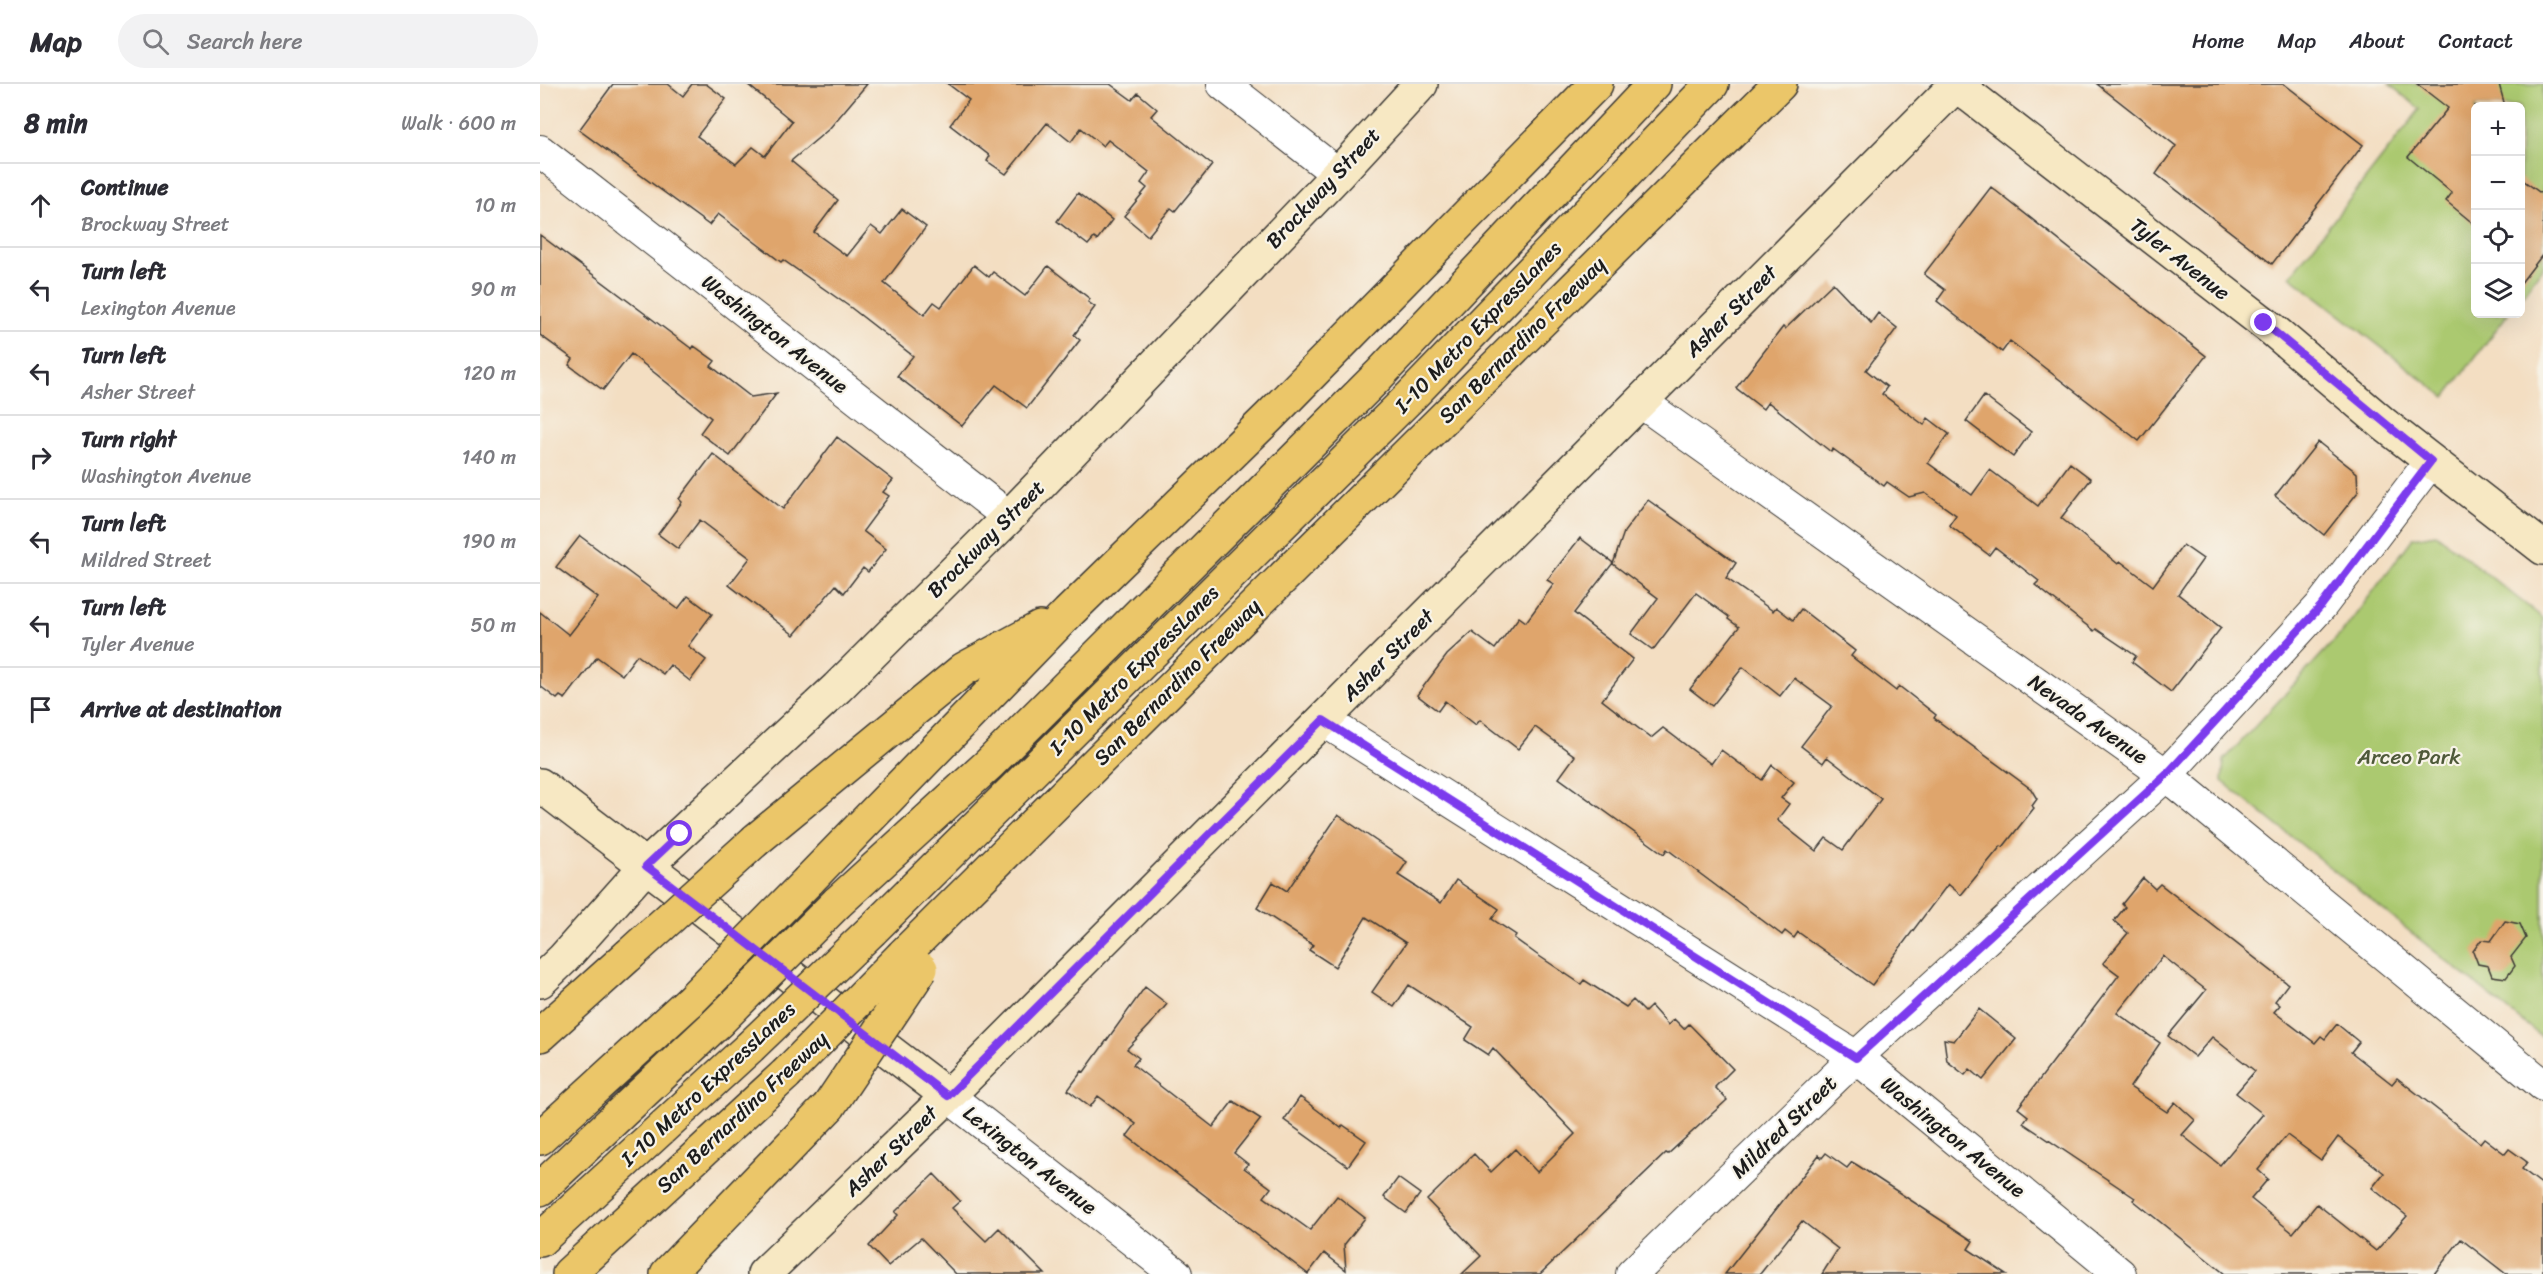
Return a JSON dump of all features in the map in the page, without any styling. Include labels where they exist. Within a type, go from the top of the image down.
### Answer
[{"type":"highway","points":[[540,1138],[690,1001],[1068,613],[1269,417],[1596,84]]},
{"type":"highway","name":"I-10 Metro ExpressLanes","points":[[540,1189],[718,1022],[837,903],[989,764],[1378,375],[1654,84]]},
{"type":"highway","name":"I-10 Metro ExpressLanes","points":[[540,1240],[750,1047],[872,930],[1411,396],[1713,84]]},
{"type":"highway","name":"San Bernardino Freeway","points":[[569,1274],[915,953],[1780,84]]},
{"type":"highway","points":[[540,1035],[756,840],[964,669],[1068,613]]},
{"type":"highway","points":[[667,1274],[829,1106],[915,953]]},
{"type":"street","points":[[1223,84],[1338,174]]},
{"type":"street","name":"Brockway Street","points":[[540,981],[563,959],[646,866],[837,688],[1009,517],[1338,174],[1421,84]]},
{"type":"street","name":"Asher Street","points":[[764,1274],[948,1096],[1641,402],[1952,84]]},
{"type":"street","name":"Tyler Avenue","points":[[1952,84],[2273,330],[2431,461],[2543,548]]},
{"type":"street","name":"Washington Avenue","points":[[540,151],[1009,517]]},
{"type":"street","name":"Nevada Avenue","points":[[1641,402],[2166,775],[2543,1085]]},
{"type":"street","name":"Mildred Street","points":[[1632,1274],[1856,1058],[2166,775],[2321,606],[2431,461]]},
{"type":"street","name":"Washington Avenue","points":[[1323,720],[1856,1058],[2120,1274]]},
{"type":"street","name":"Lexington Avenue","points":[[540,785],[948,1096],[1176,1274]]},
{"type":"green space","points":[[2389,84],[2543,84],[2543,267],[2525,292],[2525,102],[2471,102],[2471,318],[2505,318],[2445,397],[2290,276],[2420,109]]},
{"type":"green space","name":"Arceo Park","points":[[2436,534],[2543,618],[2543,1038],[2222,781],[2224,760],[2345,629],[2413,538]]},
{"type":"building","points":[[613,84],[668,84],[683,96],[692,84],[706,84],[726,99],[697,136],[736,164],[753,147],[765,156],[792,121],[747,84],[867,84],[829,129],[791,161],[838,200],[814,232],[847,256],[871,226],[882,234],[902,209],[926,227],[884,283],[924,315],[934,302],[941,307],[974,265],[989,277],[993,272],[1025,296],[1048,266],[1090,299],[1088,302],[1095,307],[1074,335],[1080,340],[1027,408],[996,385],[962,426],[897,376],[913,356],[850,307],[783,260],[781,262],[718,214],[709,225],[579,130]]},
{"type":"building","points":[[948,84],[1110,84],[1132,100],[1138,93],[1157,109],[1151,116],[1212,165],[1175,211],[1171,208],[1148,236],[1124,216],[1147,188],[1141,183],[1149,172],[1108,140],[1103,146],[1081,128],[1071,142],[1047,123],[1006,174],[987,161],[990,156],[950,125],[969,100]]},
{"type":"building","points":[[2097,84],[2284,84],[2363,145],[2272,264],[2156,174],[2176,146]]},
{"type":"building","points":[[2417,84],[2499,84],[2504,102],[2471,102],[2471,222],[2446,201],[2452,193],[2408,157],[2448,108]]},
{"type":"building","points":[[2525,182],[2543,195],[2543,254],[2525,277]]},
{"type":"building","points":[[1991,187],[2206,356],[2139,441],[2010,341],[2002,352],[1937,301],[1945,290],[1924,274]]},
{"type":"building","points":[[1078,193],[1112,220],[1097,240],[1094,238],[1088,245],[1057,221]]},
{"type":"building","points":[[540,235],[692,349],[694,346],[715,361],[711,366],[751,397],[777,393],[730,456],[700,433],[711,418],[631,354],[603,390],[569,365],[573,359],[540,335]]},
{"type":"building","points":[[1833,283],[1871,323],[1878,313],[1897,328],[1866,370],[1887,387],[1882,394],[1924,425],[1928,418],[1949,434],[1928,463],[1972,495],[1990,470],[2038,506],[2070,463],[2091,479],[2061,518],[2118,564],[2120,561],[2153,586],[2183,545],[2203,559],[2178,594],[2221,628],[2171,692],[2132,662],[2136,656],[2096,629],[2094,631],[2035,585],[2039,581],[1995,547],[1989,555],[1949,525],[1956,515],[1925,493],[1909,497],[1887,482],[1884,486],[1833,449],[1831,452],[1768,402],[1763,409],[1736,388],[1783,327],[1785,329]]},
{"type":"building","points":[[1984,396],[2031,432],[2013,457],[1966,421]]},
{"type":"building","points":[[837,437],[893,480],[883,492],[889,496],[863,531],[886,549],[868,572],[863,568],[844,593],[836,585],[794,635],[729,585],[750,558],[700,520],[678,549],[658,534],[682,502],[679,499],[713,454],[783,509]]},
{"type":"building","points":[[2318,442],[2357,473],[2358,492],[2324,535],[2275,496]]},
{"type":"building","points":[[1648,500],[1736,563],[1726,578],[1773,611],[1776,607],[1793,620],[1801,609],[1855,651],[1851,656],[1896,691],[1899,686],[1936,715],[1934,718],[2031,789],[2037,799],[2032,806],[2034,808],[1961,895],[1948,884],[1872,985],[1798,932],[1794,938],[1785,931],[1782,935],[1667,849],[1664,854],[1559,778],[1575,756],[1535,727],[1518,749],[1480,720],[1476,725],[1445,701],[1438,711],[1417,695],[1447,655],[1472,632],[1495,649],[1519,617],[1526,622],[1554,584],[1547,580],[1580,538],[1613,563],[1574,613],[1633,659],[1602,700],[1651,738],[1663,728],[1711,764],[1721,750],[1762,780],[1772,765],[1794,782],[1781,798],[1789,804],[1777,820],[1816,851],[1826,838],[1843,850],[1881,799],[1827,757],[1823,763],[1801,746],[1832,706],[1794,678],[1780,696],[1743,667],[1712,706],[1690,689],[1739,627],[1696,593],[1653,650],[1631,634],[1658,598],[1613,564],[1624,532]]},
{"type":"building","points":[[580,536],[678,609],[688,596],[712,614],[688,646],[706,660],[690,681],[670,665],[663,674],[637,655],[622,675],[597,657],[565,699],[560,696],[557,699],[540,686],[540,612],[569,635],[598,598],[556,567]]},
{"type":"building","points":[[1338,815],[1407,862],[1398,875],[1441,903],[1456,880],[1499,909],[1492,919],[1516,935],[1514,938],[1536,954],[1581,984],[1584,980],[1626,1007],[1633,1000],[1645,1012],[1651,1006],[1668,1025],[1674,1019],[1684,1029],[1689,1024],[1733,1069],[1715,1087],[1727,1100],[1668,1154],[1666,1153],[1540,1274],[1462,1274],[1481,1256],[1427,1200],[1474,1154],[1491,1172],[1515,1149],[1537,1172],[1575,1134],[1493,1048],[1488,1055],[1465,1040],[1473,1027],[1409,985],[1394,1007],[1372,992],[1406,943],[1366,917],[1335,967],[1309,950],[1313,945],[1257,908],[1273,882],[1287,891]]},
{"type":"building","points":[[2143,878],[2155,889],[2160,884],[2288,984],[2275,1001],[2280,1005],[2274,1012],[2315,1043],[2321,1036],[2325,1039],[2337,1024],[2359,1042],[2351,1052],[2392,1084],[2397,1078],[2480,1143],[2484,1138],[2505,1154],[2509,1149],[2527,1162],[2522,1169],[2543,1185],[2543,1274],[2506,1274],[2461,1239],[2434,1274],[2225,1274],[2133,1200],[2135,1198],[2023,1123],[2028,1116],[2018,1108],[2119,975],[2103,963],[2128,933],[2114,921],[2125,907],[2122,904]],"holes":[[[2163,956],[2206,990],[2168,1036],[2195,1057],[2212,1037],[2255,1071],[2236,1093],[2263,1114],[2220,1165],[2182,1135],[2195,1120],[2175,1102],[2167,1112],[2130,1087],[2160,1043],[2117,1013]],[[2287,1135],[2321,1160],[2338,1137],[2384,1173],[2372,1188],[2407,1216],[2376,1251],[2317,1204],[2293,1233],[2251,1199],[2268,1179],[2258,1170]]]},
{"type":"building","points":[[2505,921],[2520,924],[2526,938],[2511,957],[2515,966],[2506,978],[2492,976],[2488,966],[2478,964],[2473,951],[2481,940],[2491,941]]},
{"type":"building","points":[[1145,987],[1167,1004],[1127,1049],[1139,1058],[1133,1065],[1213,1127],[1233,1101],[1261,1119],[1234,1153],[1248,1164],[1244,1168],[1271,1188],[1264,1197],[1310,1230],[1337,1196],[1365,1218],[1344,1245],[1346,1270],[1324,1253],[1308,1274],[1127,1136],[1136,1124],[1098,1096],[1090,1107],[1068,1090],[1082,1071],[1084,1072]]},
{"type":"building","points":[[1979,1009],[2016,1039],[1983,1080],[1970,1069],[1965,1075],[1947,1061],[1944,1039],[1954,1041]]},
{"type":"building","points":[[1300,1097],[1341,1128],[1343,1125],[1366,1141],[1348,1166],[1284,1120]]},
{"type":"building","points":[[1826,1153],[1847,1168],[1852,1162],[1973,1241],[1968,1249],[2006,1274],[1822,1274],[1838,1249],[1802,1221],[1760,1274],[1725,1274],[1819,1155],[1822,1158]]},
{"type":"building","points":[[934,1174],[960,1201],[952,1208],[986,1241],[999,1228],[1045,1274],[956,1274],[921,1238],[888,1266],[869,1246],[898,1215],[895,1212]]},
{"type":"building","points":[[1398,1178],[1420,1194],[1406,1213],[1384,1197]]},
{"type":"route","points":[[680,834],[646,866],[948,1096],[1323,720],[1856,1058],[2166,775],[2321,606],[2431,461],[2264,323]]}]
